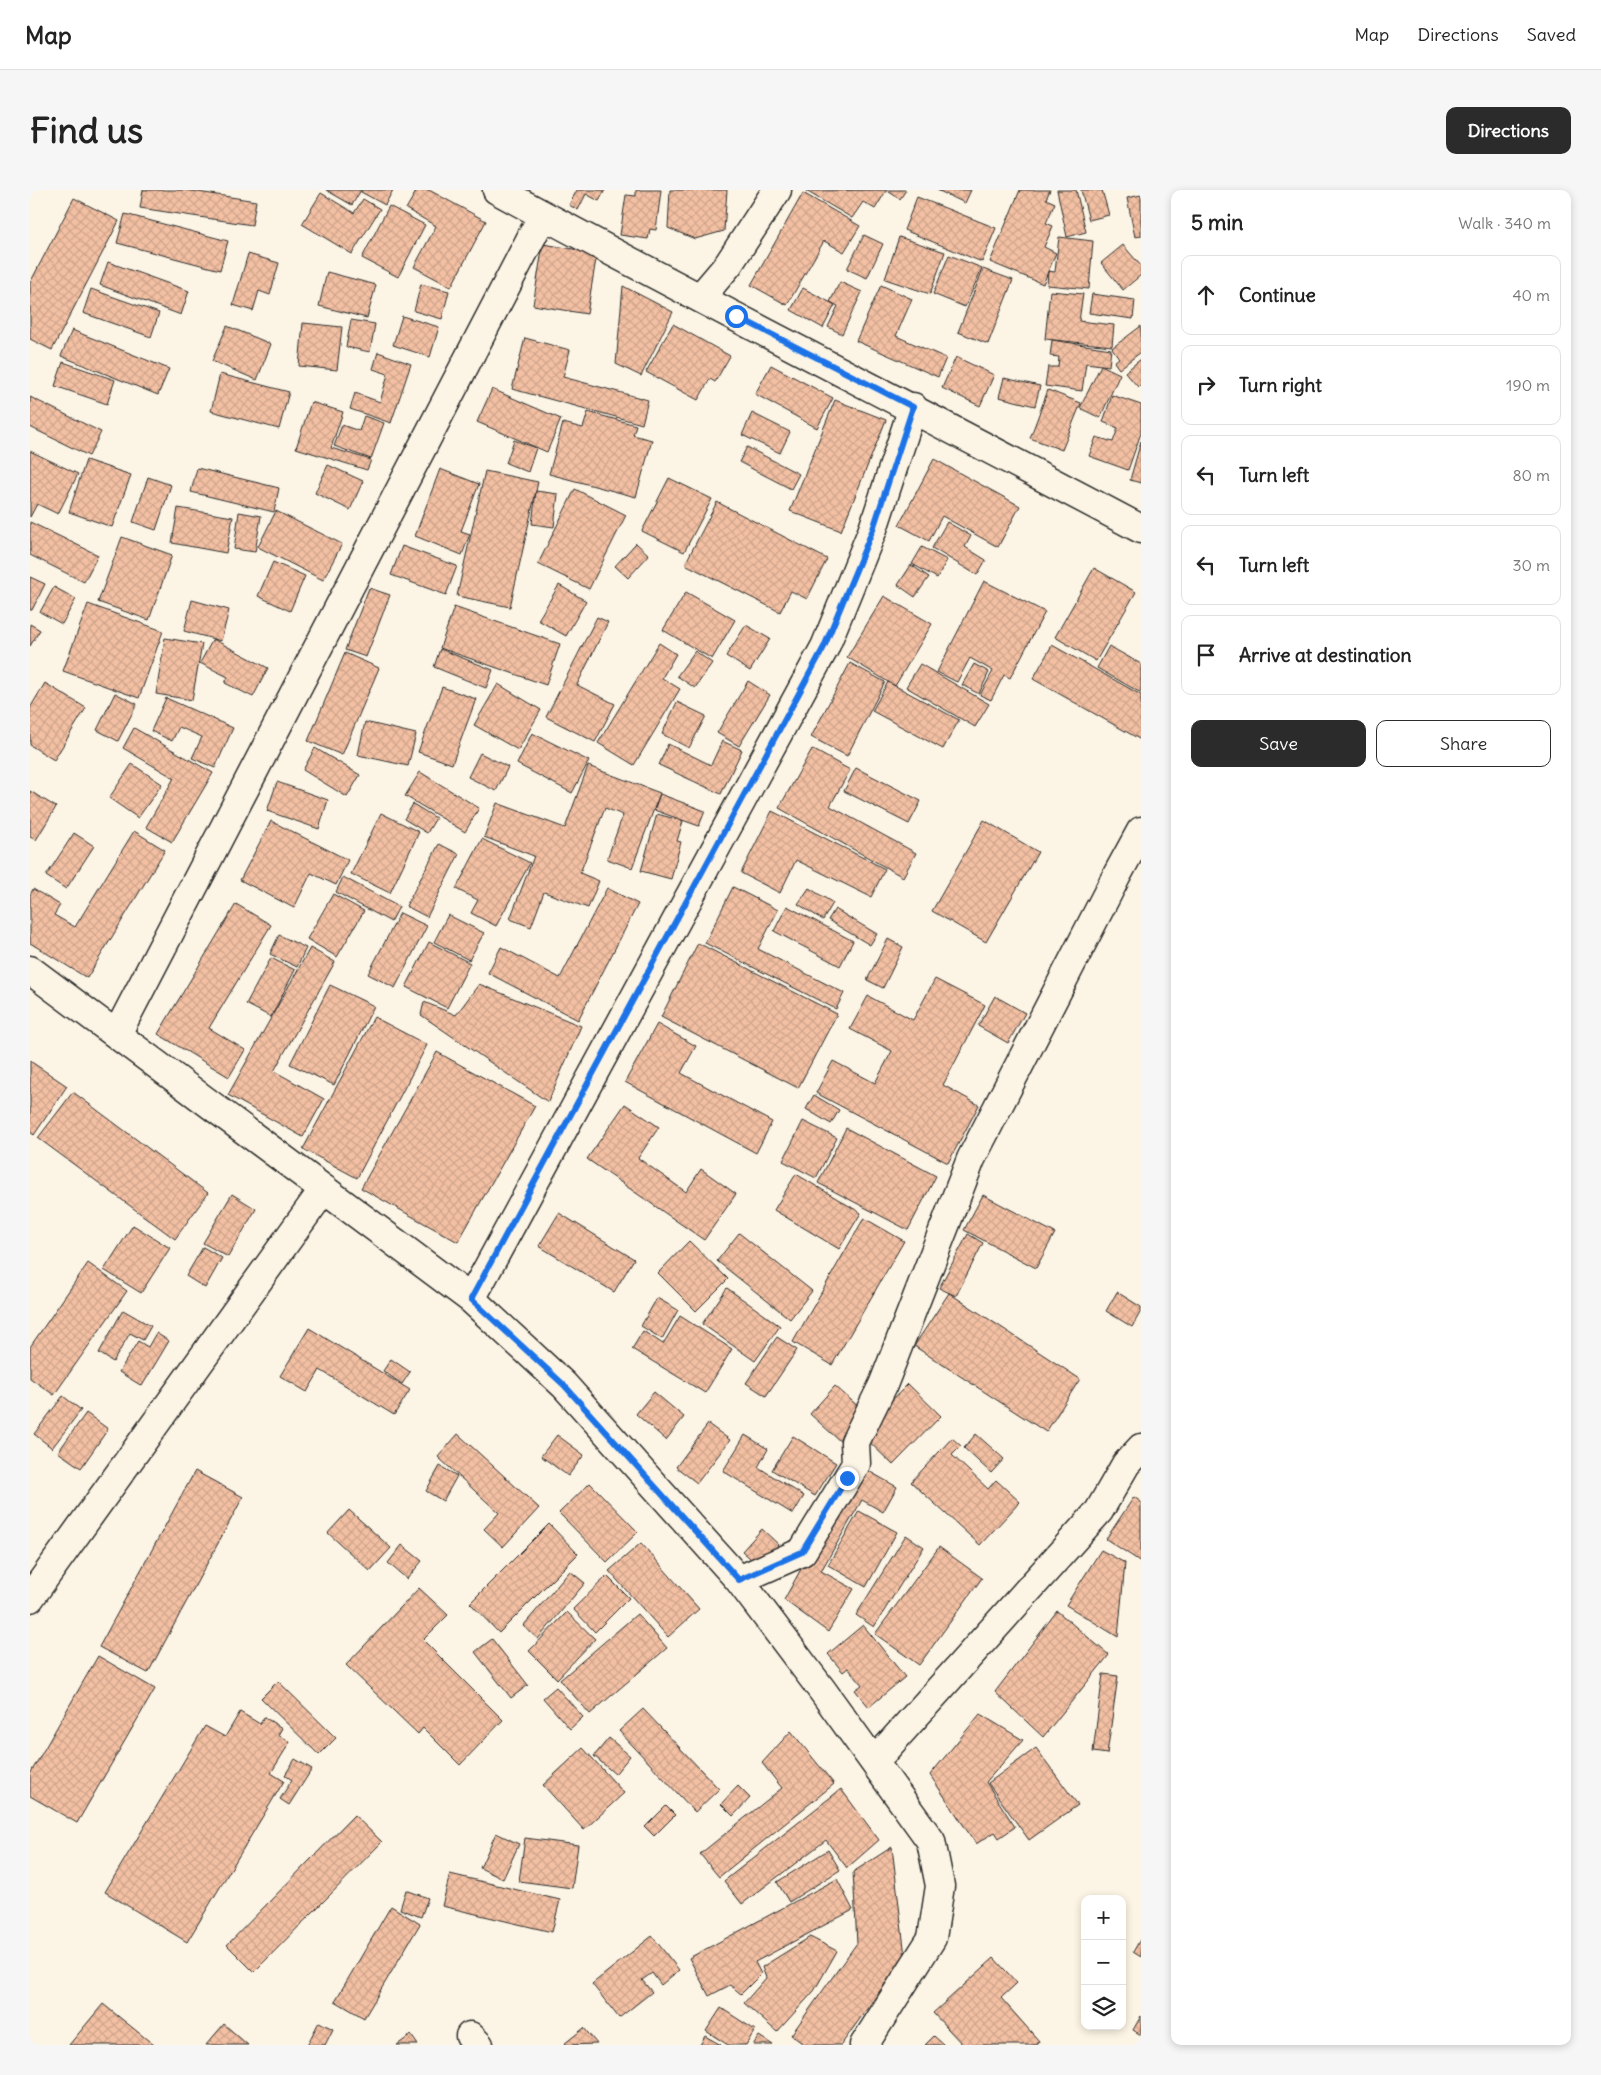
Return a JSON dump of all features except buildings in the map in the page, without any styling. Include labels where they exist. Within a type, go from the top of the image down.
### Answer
[{"type":"street","points":[[497,190],[700,298],[913,407],[1141,529]]},
{"type":"street","points":[[700,298],[728,265],[777,190]]},
{"type":"street","points":[[117,1034],[543,215]]},
{"type":"street","points":[[471,1299],[824,647],[873,529],[913,407]]},
{"type":"street","points":[[739,1580],[802,1552],[856,1464],[855,1442],[883,1385],[971,1158],[1116,874],[1141,831]]},
{"type":"street","points":[[30,970],[471,1299],[564,1385],[739,1580],[930,1841],[940,1886],[932,1938],[864,2045]]},
{"type":"street","points":[[30,1598],[324,1189]]},
{"type":"street","points":[[874,1762],[1093,1518],[1126,1464],[1141,1448]]},
{"type":"route","points":[[736,316],[913,407],[873,529],[824,647],[471,1299],[564,1385],[739,1580],[802,1552],[847,1478]]}]
